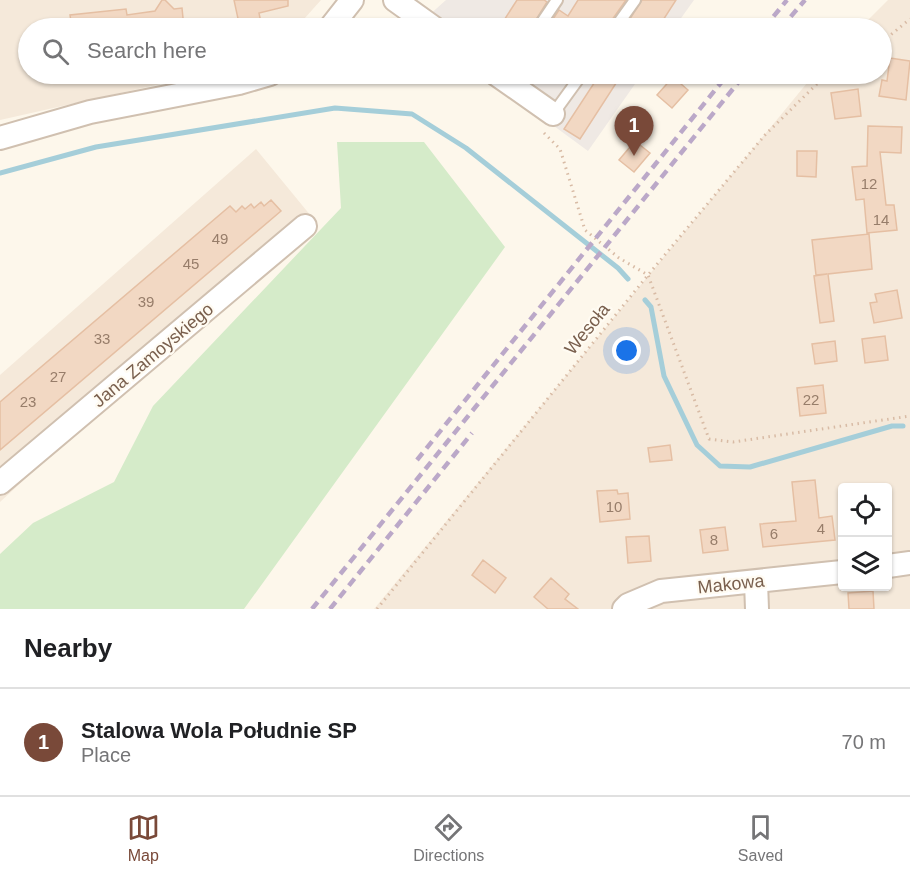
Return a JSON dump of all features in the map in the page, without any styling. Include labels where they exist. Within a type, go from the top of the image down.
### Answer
[{"type":"street","points":[[338,18],[352,0]]},
{"type":"street","points":[[403,2],[422,18]]},
{"type":"street","points":[[0,138],[90,112],[234,84]]},
{"type":"street","points":[[511,84],[545,121]]},
{"type":"street","name":"Jana Zamoyskiego","points":[[0,483],[305,226]]},
{"type":"street","points":[[892,565],[910,563]]},
{"type":"street","name":"Makowa","points":[[624,609],[628,605],[661,591],[838,573]]},
{"type":"street","points":[[756,582],[757,609]]},
{"type":"lane","points":[[545,18],[557,0]]},
{"type":"lane","points":[[622,18],[635,0]]},
{"type":"lane","points":[[545,121],[574,84]]},
{"type":"path","points":[[892,34],[910,19]]},
{"type":"path","name":"Wesoła","points":[[377,609],[648,275],[765,135],[817,84]]},
{"type":"path","points":[[545,121],[560,149],[585,230],[619,258],[648,275],[709,439],[734,442],[910,416]]},
{"type":"shaded area","points":[[0,0],[321,0],[305,18],[18,18],[18,84],[160,84],[0,120]]},
{"type":"shaded area","points":[[446,0],[694,0],[681,18],[426,18]]},
{"type":"shaded area","points":[[888,0],[910,0],[910,609],[374,609],[806,84],[892,84],[892,18],[870,18]]},
{"type":"shaded area","points":[[497,84],[635,84],[588,151]]},
{"type":"shaded area","points":[[256,149],[311,216],[0,502],[0,375]]},
{"type":"green space","points":[[337,142],[424,142],[505,247],[244,609],[0,609],[0,554],[33,523],[114,482],[153,406],[341,208]]},
{"type":"building","points":[[162,0],[165,0],[174,9],[182,8],[183,18],[70,18],[70,15],[126,9],[127,15],[155,11]]},
{"type":"building","points":[[234,0],[288,0],[288,6],[259,13],[260,18],[238,18]]},
{"type":"building","points":[[517,0],[547,2],[537,18],[505,18]]},
{"type":"building","points":[[578,0],[626,0],[613,18],[554,18],[559,10],[568,16]]},
{"type":"building","points":[[642,0],[676,0],[664,18],[630,18]]},
{"type":"building","points":[[892,58],[910,61],[906,100],[879,96],[881,84],[892,84]]},
{"type":"building","points":[[593,84],[616,84],[580,139],[564,129]]},
{"type":"building","points":[[667,84],[681,84],[688,90],[672,108],[657,95]]},
{"type":"building","points":[[858,89],[861,116],[835,119],[831,93]]},
{"type":"building","points":[[868,126],[902,127],[901,153],[880,152],[886,205],[894,205],[897,230],[867,233],[864,199],[856,200],[852,167],[867,166]]},
{"type":"building","points":[[635,141],[650,153],[634,172],[619,160]]},
{"type":"building","points":[[797,151],[817,151],[816,177],[797,176]]},
{"type":"building","points":[[271,200],[281,211],[0,450],[0,402],[230,206],[236,212],[242,206],[245,209],[251,204],[254,208],[261,202],[264,206]]},
{"type":"building","points":[[869,234],[872,269],[828,274],[834,321],[820,323],[814,276],[827,274],[816,275],[812,240]]},
{"type":"building","points":[[897,290],[902,318],[874,323],[870,303],[877,302],[875,294]]},
{"type":"building","points":[[885,336],[888,360],[865,363],[862,339]]},
{"type":"building","points":[[835,341],[837,361],[815,364],[812,344]]},
{"type":"building","points":[[823,385],[826,413],[800,416],[797,388]]},
{"type":"building","points":[[670,445],[672,460],[650,462],[648,448]]},
{"type":"building","points":[[815,480],[819,518],[832,516],[835,540],[763,547],[760,524],[796,521],[792,482]]},
{"type":"building","points":[[617,490],[618,494],[628,493],[630,519],[600,522],[597,491]]},
{"type":"building","points":[[725,527],[728,550],[703,553],[700,530]]},
{"type":"building","points":[[649,536],[651,561],[628,563],[626,537]]},
{"type":"building","points":[[483,560],[506,578],[495,593],[472,575]]},
{"type":"building","points":[[551,578],[569,594],[565,599],[578,609],[548,609],[534,597]]},
{"type":"building","points":[[873,591],[874,609],[849,609],[848,593]]},
{"type":"waterway","points":[[0,173],[96,147],[335,108],[412,114],[466,148],[618,268],[628,279]]},
{"type":"waterway","points":[[645,300],[651,307],[664,376],[697,445],[720,466],[750,467],[892,426],[903,426]]},
{"type":"railway","points":[[772,18],[787,0]]},
{"type":"railway","points":[[790,18],[805,0]]},
{"type":"railway","points":[[417,460],[720,84]]},
{"type":"railway","points":[[312,609],[737,84]]},
{"type":"railway","points":[[330,609],[472,433]]},
{"type":"place","name":"Stalowa Wola Południe SP","points":[[634,156]]}]
